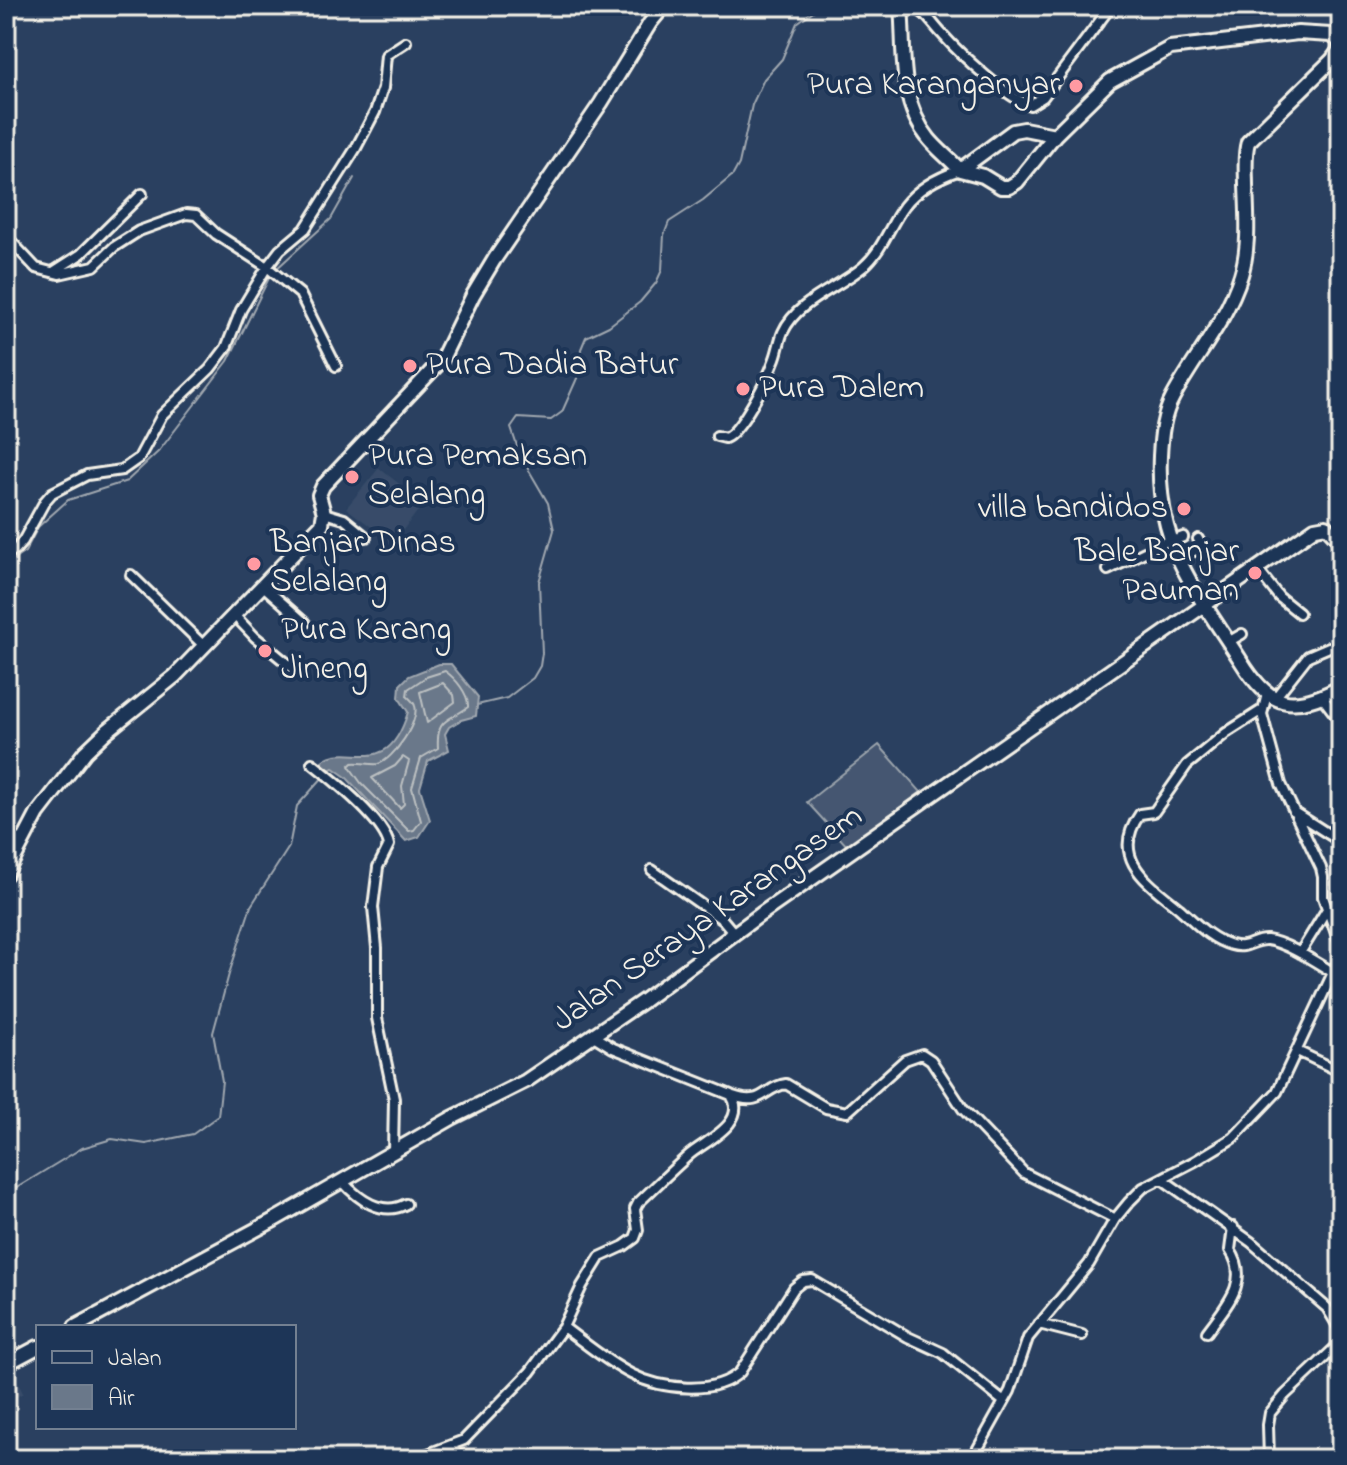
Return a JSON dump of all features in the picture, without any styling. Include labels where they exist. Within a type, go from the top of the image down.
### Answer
[{"type":"street","points":[[8,869],[63,778],[85,752],[175,676],[322,524],[324,513],[319,495],[323,486],[441,361],[494,260],[664,6]]},
{"type":"street","points":[[901,6],[906,85],[914,113],[929,138],[960,170],[983,176],[1001,187],[1017,182],[1055,135],[1110,81],[1170,48],[1298,33],[1331,35],[1341,45],[1332,60],[1248,142],[1245,259],[1228,307],[1169,405],[1160,444],[1158,485],[1166,508],[1170,541],[1178,559],[1251,678],[1271,696],[1296,702],[1310,702],[1341,687]]},
{"type":"street","points":[[911,6],[923,12],[963,55],[1019,100],[1030,105],[1043,97],[1111,6]]},
{"type":"street","points":[[6,554],[23,541],[52,493],[87,475],[122,470],[139,458],[162,415],[201,379],[226,348],[241,310],[267,267],[313,218],[375,112],[383,88],[386,55],[406,42]]},
{"type":"street","points":[[717,436],[725,438],[734,432],[764,382],[782,334],[795,314],[864,266],[878,252],[904,207],[916,193],[960,170],[1013,131],[1024,129],[1055,135]]},
{"type":"street","points":[[49,273],[61,269],[81,254],[142,194]]},
{"type":"street","points":[[6,236],[36,268],[49,273],[87,270],[139,231],[186,214],[196,215],[216,234],[267,267],[300,294],[336,366]]},
{"type":"street","points":[[324,513],[344,519],[366,537]]},
{"type":"street","name":"Jalan Seraya Karangasem","points":[[79,1325],[452,1118],[526,1081],[1204,604],[1320,526],[1331,529],[1340,538]]},
{"type":"street","points":[[1108,570],[1183,537]]},
{"type":"street","points":[[1178,559],[1202,547],[1198,539]]},
{"type":"street","points":[[1257,569],[1279,597],[1299,613]]},
{"type":"street","points":[[131,575],[204,646]]},
{"type":"street","points":[[262,585],[305,623]]},
{"type":"street","points":[[234,615],[294,669]]},
{"type":"street","points":[[1228,642],[1242,634]]},
{"type":"street","points":[[1329,647],[1308,656],[1262,710],[1226,733],[1187,765],[1154,812],[1140,814],[1132,829],[1130,848],[1142,878],[1213,937],[1243,947],[1268,940],[1300,953],[1334,973]]},
{"type":"street","points":[[1322,697],[1341,722]]},
{"type":"street","points":[[972,1459],[1012,1385],[1028,1338],[1089,1264],[1115,1219],[1143,1188],[1228,1141],[1277,1092],[1334,973],[1341,945],[1327,909],[1321,868],[1281,784],[1262,710]]},
{"type":"street","points":[[312,763],[376,822],[388,838],[389,845],[378,867],[373,907],[377,948],[377,1018],[394,1099],[393,1153]]},
{"type":"street","points":[[1293,811],[1341,842]]},
{"type":"street","points":[[6,842],[23,840]]},
{"type":"street","points":[[6,849],[8,869]]},
{"type":"street","points":[[652,870],[723,920],[734,933]]},
{"type":"street","points":[[1300,953],[1327,909]]},
{"type":"street","points":[[592,1035],[613,1048],[731,1095],[752,1099],[767,1095],[780,1084],[786,1084],[826,1108],[847,1112],[905,1060],[922,1054],[931,1060],[963,1109],[1024,1173],[1115,1219]]},
{"type":"street","points":[[1297,1051],[1341,1072]]},
{"type":"street","points":[[415,1459],[451,1446],[472,1433],[513,1391],[563,1327],[600,1257],[635,1238],[638,1203],[689,1155],[729,1124],[735,1108],[731,1095]]},
{"type":"street","points":[[1162,1179],[1233,1227],[1327,1308],[1341,1333],[1333,1351],[1270,1413],[1269,1459]]},
{"type":"street","points":[[342,1181],[355,1194],[378,1207],[391,1211],[406,1204]]},
{"type":"street","points":[[1207,1332],[1232,1296],[1239,1276],[1238,1262],[1230,1250],[1233,1227]]},
{"type":"street","points":[[563,1327],[635,1376],[680,1386],[714,1386],[724,1384],[740,1372],[794,1288],[803,1281],[812,1280],[908,1337],[943,1353],[1004,1402]]},
{"type":"street","points":[[1039,1324],[1082,1335]]},
{"type":"street","points":[[6,1364],[36,1348]]},
{"type":"street","points":[[451,1446],[462,1459]]},
{"type":"shaded area","points":[[379,468],[424,503],[393,543],[346,508]]},
{"type":"shaded area","points":[[879,745],[921,792],[847,846],[807,802]]},
{"type":"shaded area","points":[[6,1364],[23,1393],[6,1404]]},
{"type":"water","points":[[439,664],[451,664],[478,697],[476,716],[449,727],[445,734],[449,750],[428,761],[420,788],[430,820],[419,837],[406,841],[346,777],[333,768],[324,773],[317,766],[328,757],[339,754],[376,754],[388,748],[399,735],[408,712],[399,698],[400,685],[409,676]]},
{"type":"waterway","points":[[477,705],[507,698],[533,678],[540,666],[542,653],[539,582],[554,530],[548,503],[520,455],[511,428],[518,418],[551,420],[562,412],[578,376],[581,349],[586,337],[609,326],[640,302],[656,283],[662,270],[664,235],[669,222],[733,175],[739,164],[752,105],[764,79],[782,59],[797,23],[820,6]]},
{"type":"waterway","points":[[274,271],[331,219],[354,178]]},
{"type":"waterway","points":[[6,565],[25,552],[38,527],[68,500],[127,481],[159,451],[228,361],[270,276]]},
{"type":"waterway","points":[[6,1188],[18,1187],[82,1148],[112,1139],[146,1144],[193,1134],[218,1116],[222,1081],[213,1033],[229,974],[251,906],[289,847],[297,806],[325,775]]},
{"type":"place","name":"Pura Karanganyar","points":[[1076,86]]},
{"type":"place","name":"Pura Dadia Batur","points":[[410,366]]},
{"type":"place","name":"Pura Dalem","points":[[743,389]]},
{"type":"place","name":"Pura Pemaksan Selalang","points":[[352,477]]},
{"type":"place","name":"villa bandidos","points":[[1184,509]]},
{"type":"place","name":"Banjar Dinas Selalang","points":[[254,564]]},
{"type":"place","name":"Bale Banjar Pauman","points":[[1255,573]]},
{"type":"place","name":"Pura Karang Jineng","points":[[265,651]]}]
